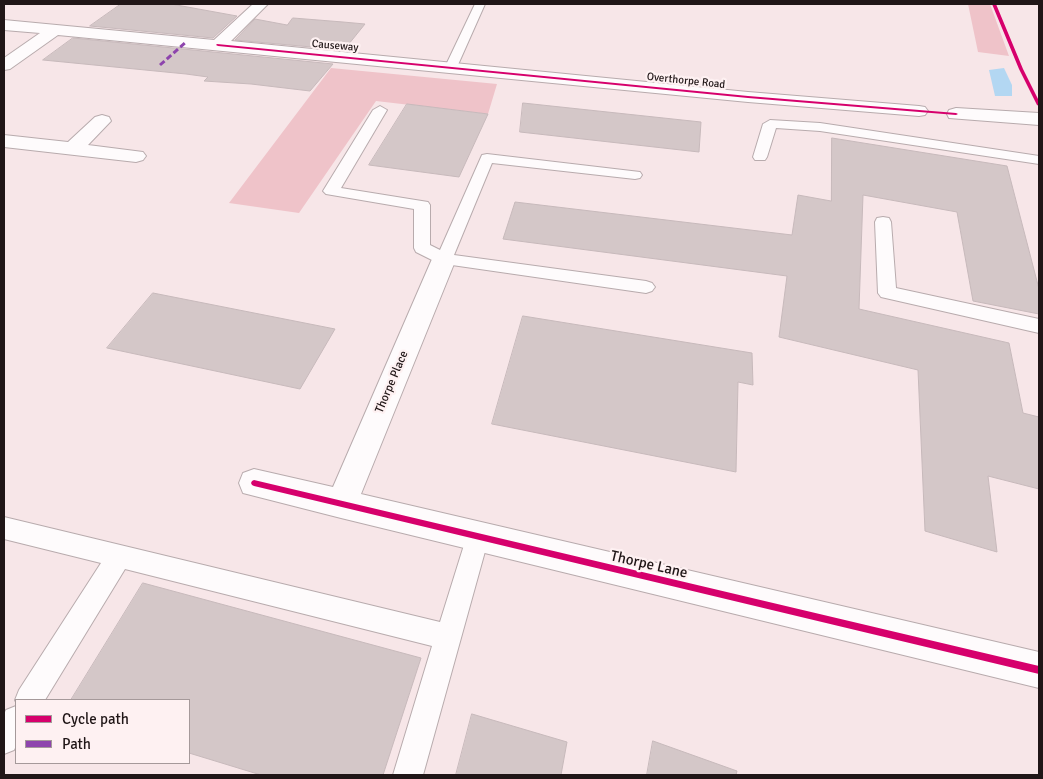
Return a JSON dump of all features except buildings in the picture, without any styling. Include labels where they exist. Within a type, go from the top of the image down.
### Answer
[{"type":"street","points":[[218,45],[261,4]]},
{"type":"street","name":"Causeway","points":[[4,25],[451,67]]},
{"type":"street","points":[[4,66],[53,31]]},
{"type":"street","name":"Overthorpe Road","points":[[451,67],[757,98],[919,112]]},
{"type":"street","points":[[956,114],[1039,119]]},
{"type":"street","points":[[72,150],[102,120]]},
{"type":"street","points":[[4,141],[136,156]]},
{"type":"street","name":"Thorpe Place","points":[[340,504],[444,259]]},
{"type":"street","name":"Thorpe Lane","points":[[254,483],[1039,670]]},
{"type":"lane","points":[[451,67],[480,4]]},
{"type":"lane","points":[[380,110],[330,191],[422,205],[422,248],[444,259],[646,287]]},
{"type":"lane","points":[[760,157],[770,124],[820,127],[1039,160]]},
{"type":"lane","name":"Thorpe Place","points":[[444,259],[486,158],[636,175]]},
{"type":"lane","points":[[883,222],[887,293],[1039,326]]},
{"type":"lane","points":[[4,528],[448,637]]},
{"type":"lane","points":[[408,775],[477,537]]},
{"type":"lane","points":[[30,699],[120,556]]},
{"type":"lane","points":[[4,740],[15,722]]},
{"type":"shaded area","points":[[968,4],[990,4],[1009,56],[978,52]]},
{"type":"shaded area","points":[[331,68],[497,84],[488,114],[376,101],[299,213],[229,203]]},
{"type":"water","points":[[1004,68],[1012,85],[1012,96],[995,96],[989,70]]},
{"type":"marked path","points":[[160,65],[186,42]]},
{"type":"cycle path","points":[[994,4],[1021,69],[1039,105]]},
{"type":"cycle path","points":[[218,45],[748,97],[956,114]]},
{"type":"cycle path","points":[[254,483],[1039,670]]}]
